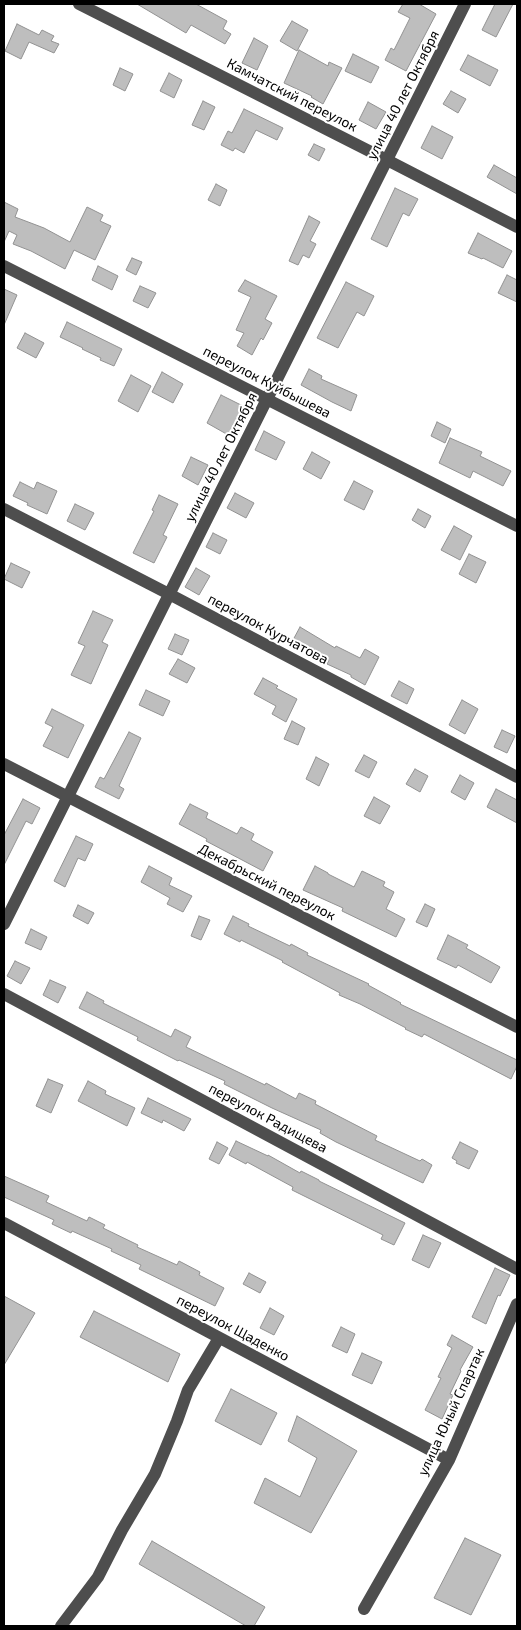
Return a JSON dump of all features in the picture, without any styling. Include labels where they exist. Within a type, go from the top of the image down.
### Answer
[{"type":"street","name":"Камчатский переулок","points":[[79,4],[517,227]]},
{"type":"street","name":"улица 40 лет Октября","points":[[4,924],[465,4]]},
{"type":"street","name":"переулок Куйбышева","points":[[4,266],[517,526]]},
{"type":"street","name":"переулок Курчатова","points":[[4,509],[517,777]]},
{"type":"street","name":"Декабрьский переулок","points":[[4,764],[517,1027]]},
{"type":"street","name":"переулок Радищева","points":[[4,994],[517,1269]]},
{"type":"street","name":"переулок Щаденко","points":[[4,1223],[448,1460]]},
{"type":"street","name":"улица Юный Спартак","points":[[364,1609],[448,1460],[517,1304]]},
{"type":"street","points":[[61,1626],[98,1577],[122,1530],[155,1474],[188,1390],[219,1338]]},
{"type":"building","points":[[137,4],[196,4],[227,21],[223,29],[231,34],[225,44],[191,25],[186,33]]},
{"type":"building","points":[[403,4],[419,4],[436,14],[406,71],[385,60],[391,48],[394,50],[410,18],[398,12]]},
{"type":"building","points":[[495,4],[513,4],[496,37],[482,30]]},
{"type":"building","points":[[292,21],[308,30],[297,51],[280,41]]},
{"type":"building","points":[[17,24],[39,35],[42,30],[54,36],[51,41],[59,44],[54,53],[29,42],[21,59],[5,51]]},
{"type":"building","points":[[254,38],[268,46],[257,70],[242,63]]},
{"type":"building","points":[[299,50],[328,66],[329,62],[342,68],[323,104],[312,96],[284,83]]},
{"type":"building","points":[[353,54],[379,67],[371,83],[345,71]]},
{"type":"building","points":[[468,55],[498,70],[490,86],[460,70]]},
{"type":"building","points":[[120,68],[133,74],[125,91],[113,85]]},
{"type":"building","points":[[169,73],[182,80],[174,98],[160,91]]},
{"type":"building","points":[[451,91],[466,99],[458,113],[443,104]]},
{"type":"building","points":[[203,101],[215,107],[204,130],[192,125]]},
{"type":"building","points":[[368,102],[386,112],[376,129],[359,120]]},
{"type":"building","points":[[244,109],[283,128],[277,140],[256,130],[244,153],[235,148],[233,151],[221,145],[228,131],[232,133]]},
{"type":"building","points":[[432,126],[453,137],[442,159],[421,148]]},
{"type":"building","points":[[314,144],[325,149],[319,161],[308,155]]},
{"type":"building","points":[[494,165],[517,178],[517,194],[487,177]]},
{"type":"building","points":[[216,184],[227,190],[220,206],[208,200]]},
{"type":"building","points":[[395,188],[418,199],[409,216],[403,213],[387,247],[371,239]]},
{"type":"building","points":[[4,202],[18,209],[15,217],[44,228],[70,242],[87,207],[103,215],[100,221],[111,226],[95,260],[74,250],[65,269],[13,244],[17,235],[9,231],[4,242]]},
{"type":"building","points":[[309,216],[320,222],[310,241],[316,244],[309,258],[303,255],[298,265],[289,261]]},
{"type":"building","points":[[478,233],[512,251],[503,268],[468,253]]},
{"type":"building","points":[[132,258],[142,262],[136,275],[126,270]]},
{"type":"building","points":[[98,266],[118,276],[112,290],[92,280]]},
{"type":"building","points":[[507,275],[517,280],[517,302],[498,293]]},
{"type":"building","points":[[245,280],[277,296],[265,319],[272,323],[252,355],[237,346],[244,333],[236,330],[251,297],[238,291]]},
{"type":"building","points":[[346,282],[374,296],[364,316],[357,312],[338,348],[317,338]]},
{"type":"building","points":[[140,286],[156,293],[148,308],[133,301]]},
{"type":"building","points":[[4,289],[17,295],[4,325]]},
{"type":"building","points":[[67,322],[122,349],[114,366],[60,337]]},
{"type":"building","points":[[25,333],[44,343],[36,358],[17,348]]},
{"type":"building","points":[[309,369],[322,376],[321,379],[357,395],[351,411],[301,385]]},
{"type":"building","points":[[162,372],[183,384],[173,403],[152,392]]},
{"type":"building","points":[[131,375],[151,386],[138,412],[118,401]]},
{"type":"building","points":[[221,395],[245,407],[230,436],[207,423]]},
{"type":"building","points":[[437,422],[451,429],[445,443],[431,436]]},
{"type":"building","points":[[264,431],[285,442],[276,460],[255,450]]},
{"type":"building","points":[[450,438],[482,452],[480,456],[511,471],[503,486],[473,471],[470,478],[439,463]]},
{"type":"building","points":[[312,452],[330,462],[321,479],[303,469]]},
{"type":"building","points":[[191,457],[208,465],[198,485],[182,476]]},
{"type":"building","points":[[354,481],[373,491],[364,510],[344,500]]},
{"type":"building","points":[[20,482],[34,489],[37,482],[57,491],[47,514],[13,496]]},
{"type":"building","points":[[235,493],[254,503],[246,518],[227,508]]},
{"type":"building","points":[[159,495],[178,504],[163,535],[167,537],[154,563],[133,553],[154,511],[152,510]]},
{"type":"building","points":[[75,504],[94,513],[85,530],[67,521]]},
{"type":"building","points":[[418,509],[431,516],[425,528],[412,520]]},
{"type":"building","points":[[454,526],[472,536],[460,560],[441,550]]},
{"type":"building","points":[[213,533],[227,540],[220,554],[206,547]]},
{"type":"building","points":[[469,554],[486,562],[476,583],[459,574]]},
{"type":"building","points":[[11,563],[30,572],[22,588],[4,579]]},
{"type":"building","points":[[196,568],[210,576],[199,595],[185,587]]},
{"type":"building","points":[[93,611],[113,620],[102,642],[108,645],[91,684],[71,675],[85,646],[78,643]]},
{"type":"building","points":[[300,627],[335,648],[336,646],[360,658],[365,649],[379,657],[365,685],[351,677],[351,675],[327,664],[329,660],[293,640]]},
{"type":"building","points":[[175,634],[189,640],[182,655],[168,649]]},
{"type":"building","points":[[178,659],[195,668],[187,683],[169,674]]},
{"type":"building","points":[[263,678],[278,686],[276,688],[297,699],[286,722],[272,714],[276,706],[254,694]]},
{"type":"building","points":[[399,681],[414,689],[407,704],[391,696]]},
{"type":"building","points":[[146,690],[170,701],[163,716],[139,705]]},
{"type":"building","points":[[462,700],[478,709],[465,734],[449,725]]},
{"type":"building","points":[[52,709],[84,725],[68,758],[43,746],[53,727],[45,723]]},
{"type":"building","points":[[292,721],[305,728],[298,745],[284,739]]},
{"type":"building","points":[[502,730],[515,736],[507,753],[494,747]]},
{"type":"building","points":[[129,732],[141,738],[119,786],[124,789],[119,799],[95,787],[100,777],[104,779]]},
{"type":"building","points":[[364,755],[377,762],[369,778],[355,771]]},
{"type":"building","points":[[316,757],[329,764],[319,786],[306,779]]},
{"type":"building","points":[[415,769],[428,776],[420,792],[406,784]]},
{"type":"building","points":[[460,775],[474,783],[465,800],[451,792]]},
{"type":"building","points":[[496,789],[517,800],[517,823],[487,807]]},
{"type":"building","points":[[374,797],[390,806],[380,824],[364,816]]},
{"type":"building","points":[[23,799],[40,808],[32,824],[26,821],[4,865],[4,835]]},
{"type":"building","points":[[190,804],[208,813],[206,818],[237,834],[241,827],[254,834],[251,840],[273,852],[263,871],[206,841],[207,839],[179,824]]},
{"type":"building","points":[[76,836],[93,844],[85,861],[78,858],[65,887],[54,881]]},
{"type":"building","points":[[149,866],[172,878],[169,885],[192,896],[183,912],[167,904],[170,898],[141,882]]},
{"type":"building","points":[[315,866],[354,887],[362,871],[385,882],[383,886],[394,892],[386,909],[405,919],[396,937],[342,911],[343,908],[303,890]]},
{"type":"building","points":[[425,904],[435,909],[427,927],[416,922]]},
{"type":"building","points":[[78,905],[94,913],[88,924],[73,916]]},
{"type":"building","points":[[199,916],[210,920],[201,940],[191,936]]},
{"type":"building","points":[[233,916],[249,924],[248,926],[290,946],[291,944],[308,953],[307,955],[369,984],[400,1004],[517,1060],[517,1066],[511,1079],[424,1034],[422,1037],[405,1029],[360,1004],[339,995],[340,993],[283,961],[241,940],[240,942],[224,934]]},
{"type":"building","points":[[31,929],[47,937],[41,950],[25,943]]},
{"type":"building","points":[[448,935],[468,945],[466,948],[500,967],[491,983],[458,965],[456,968],[437,959]]},
{"type":"building","points":[[15,961],[30,968],[21,984],[7,976]]},
{"type":"building","points":[[50,980],[66,987],[58,1003],[43,995]]},
{"type":"building","points":[[87,992],[104,1001],[103,1003],[171,1037],[175,1029],[191,1037],[186,1047],[265,1085],[266,1083],[296,1099],[299,1093],[316,1101],[315,1104],[377,1136],[375,1140],[420,1161],[422,1159],[432,1165],[423,1183],[336,1142],[320,1133],[321,1130],[224,1084],[225,1081],[178,1061],[137,1040],[138,1037],[79,1008]]},
{"type":"building","points":[[48,1079],[63,1085],[51,1113],[36,1106]]},
{"type":"building","points":[[88,1081],[106,1091],[105,1094],[135,1108],[127,1126],[78,1101]]},
{"type":"building","points":[[148,1098],[191,1119],[184,1131],[163,1120],[162,1123],[141,1113]]},
{"type":"building","points":[[236,1141],[405,1223],[394,1245],[381,1239],[383,1235],[292,1190],[293,1187],[247,1162],[246,1164],[229,1155]]},
{"type":"building","points":[[217,1142],[228,1148],[219,1164],[209,1159]]},
{"type":"building","points":[[460,1142],[478,1151],[469,1169],[456,1163],[457,1161],[452,1158]]},
{"type":"building","points":[[4,1176],[49,1196],[46,1202],[87,1221],[89,1217],[105,1225],[103,1228],[138,1245],[137,1247],[177,1265],[179,1261],[200,1272],[199,1275],[224,1288],[215,1306],[139,1269],[141,1265],[111,1251],[112,1249],[52,1224],[54,1220],[4,1197]]},
{"type":"building","points":[[423,1235],[441,1243],[429,1268],[412,1260]]},
{"type":"building","points":[[495,1268],[510,1275],[500,1296],[498,1295],[486,1324],[472,1317]]},
{"type":"building","points":[[249,1273],[266,1282],[260,1293],[243,1284]]},
{"type":"building","points":[[4,1296],[35,1313],[4,1365]]},
{"type":"building","points":[[270,1308],[284,1316],[274,1335],[260,1328]]},
{"type":"building","points":[[94,1311],[180,1354],[168,1382],[80,1337]]},
{"type":"building","points":[[341,1327],[355,1334],[347,1353],[332,1346]]},
{"type":"building","points":[[452,1335],[473,1347],[460,1370],[450,1394],[453,1395],[442,1419],[425,1410],[441,1378],[438,1377],[452,1348],[447,1345]]},
{"type":"building","points":[[362,1353],[382,1362],[372,1384],[352,1375]]},
{"type":"building","points":[[231,1389],[277,1413],[261,1445],[215,1421]]},
{"type":"building","points":[[297,1416],[357,1451],[311,1533],[254,1503],[265,1478],[300,1497],[317,1458],[288,1441]]},
{"type":"building","points":[[465,1538],[501,1555],[471,1615],[434,1598]]},
{"type":"building","points":[[152,1541],[265,1607],[254,1626],[246,1626],[139,1564]]}]
